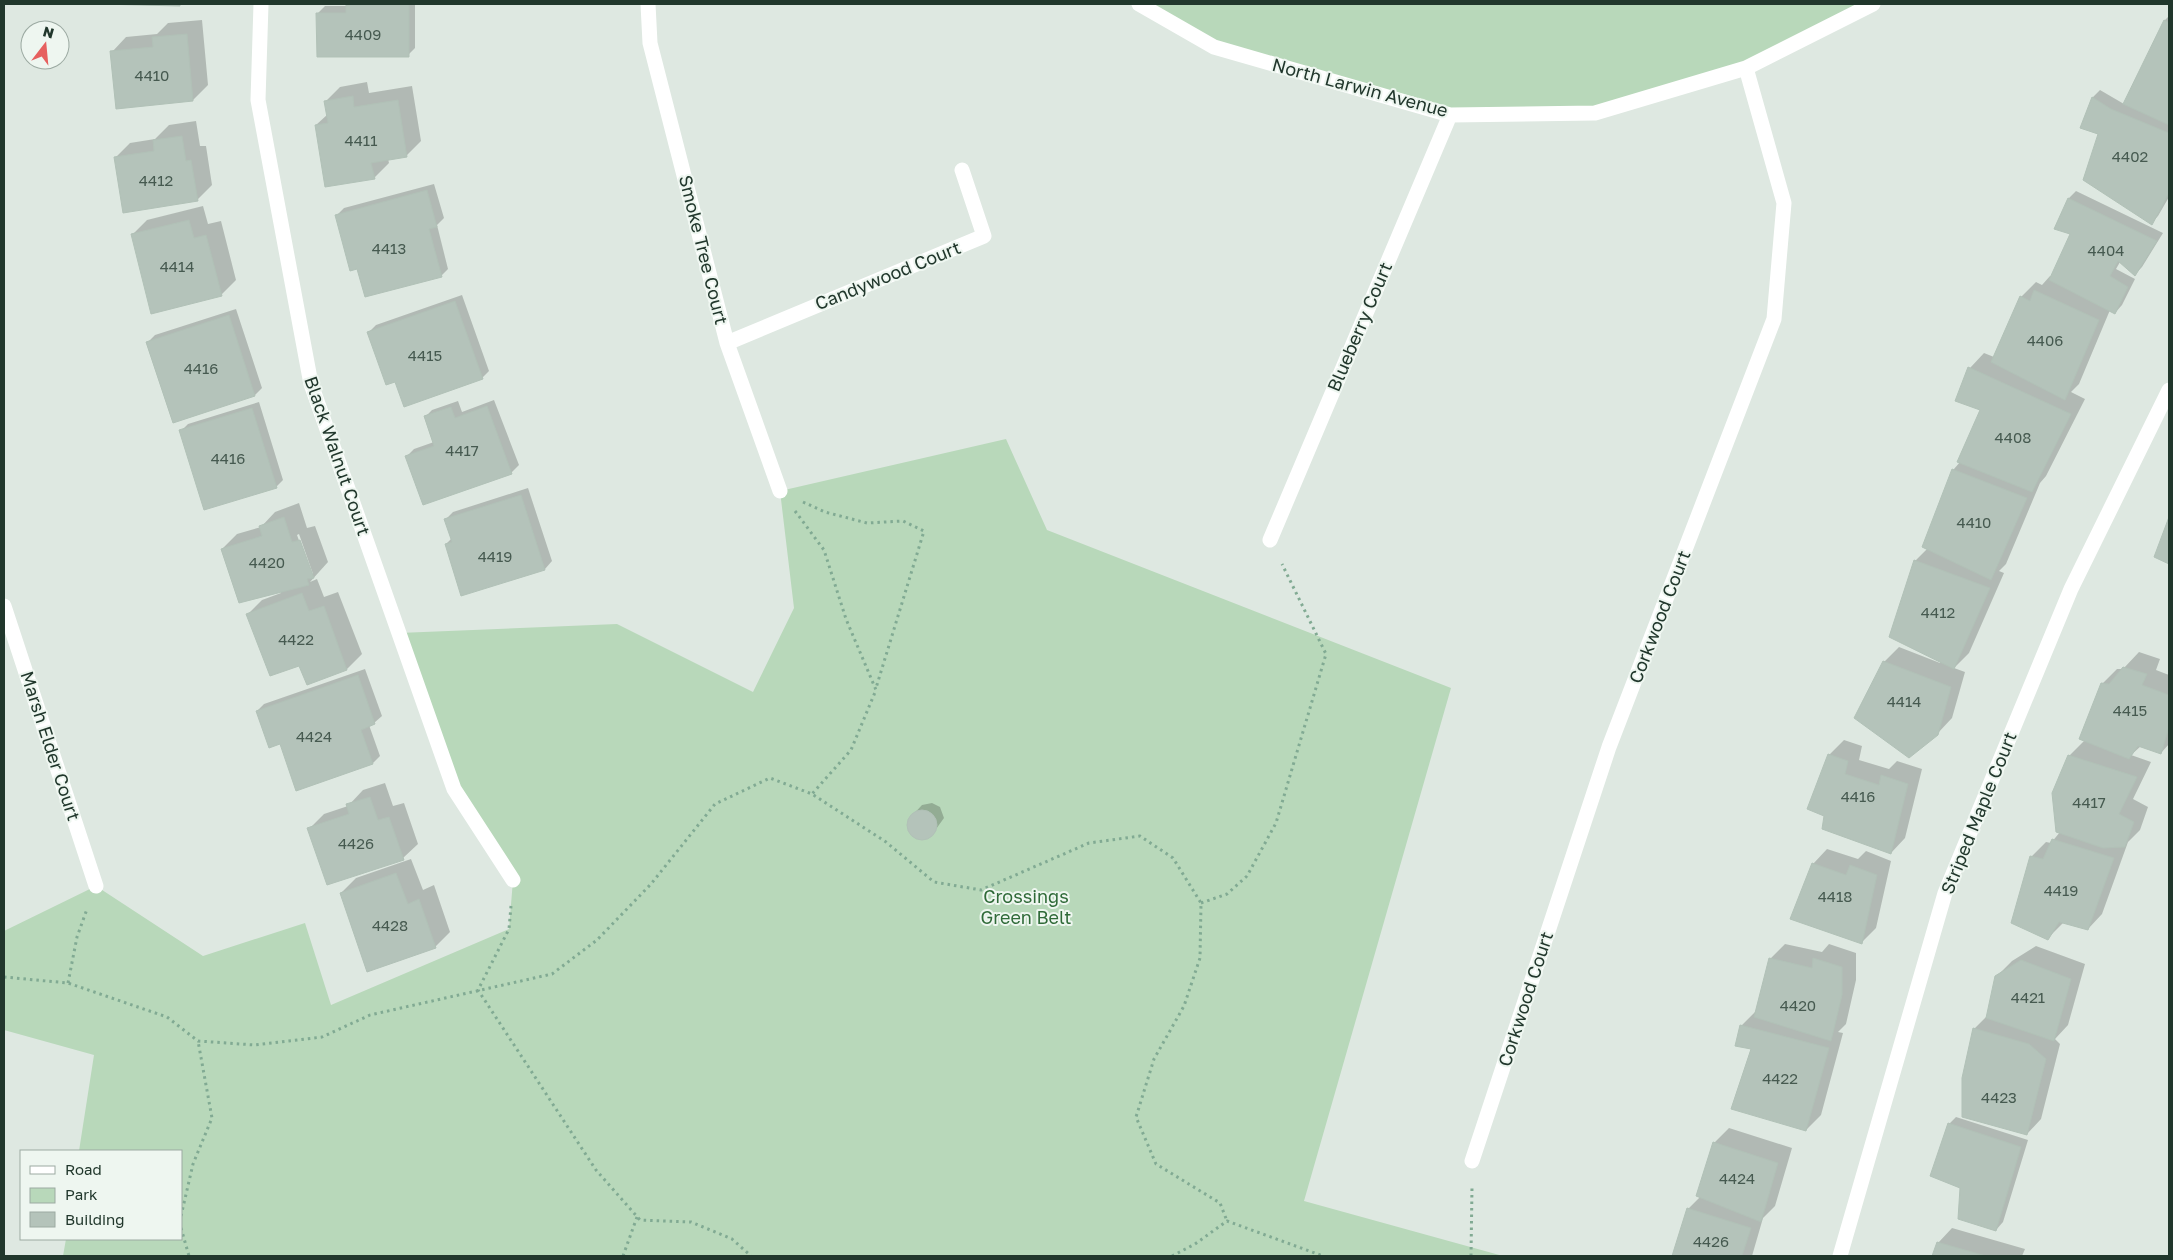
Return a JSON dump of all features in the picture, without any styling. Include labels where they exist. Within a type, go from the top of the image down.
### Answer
[{"type":"street","name":"Black Walnut Court","points":[[261,4],[258,100],[310,384],[454,790],[513,880]]},
{"type":"street","name":"Smoke Tree Court","points":[[648,4],[650,43],[727,343],[780,491]]},
{"type":"street","name":"North Larwin Avenue","points":[[1139,4],[1214,47],[1450,115],[1594,113],[1746,68],[1873,4]]},
{"type":"street","name":"Corkwood Court","points":[[1472,1161],[1609,747],[1774,319],[1784,203],[1746,68]]},
{"type":"street","name":"Blueberry Court","points":[[1270,540],[1450,115]]},
{"type":"street","name":"Candywood Court","points":[[727,343],[984,236],[962,170]]},
{"type":"street","name":"Striped Maple Court","points":[[1840,1256],[1945,893],[2072,588],[2169,390]]},
{"type":"street","name":"Marsh Elder Court","points":[[4,606],[96,886]]},
{"type":"path","points":[[780,491],[824,550],[846,619],[876,690]]},
{"type":"path","points":[[780,491],[825,512],[867,523],[903,521],[924,531],[876,690],[851,750],[812,794]]},
{"type":"path","points":[[1201,903],[1228,894],[1247,876],[1276,823],[1326,654],[1270,540]]},
{"type":"path","points":[[4,977],[68,983],[167,1017],[198,1041],[255,1045],[322,1037],[370,1015],[552,974],[597,940],[651,884],[715,804],[770,778],[812,794],[886,842],[934,882],[982,890],[1089,843],[1140,836],[1173,858],[1201,903],[1200,958],[1184,1006],[1154,1059],[1136,1117],[1156,1164],[1220,1203],[1227,1221],[1323,1256]]},
{"type":"path","points":[[478,990],[509,929],[513,880]]},
{"type":"path","points":[[68,983],[77,937],[96,886]]},
{"type":"path","points":[[478,990],[596,1170],[640,1220],[691,1222],[732,1239],[751,1256]]},
{"type":"path","points":[[182,1212],[193,1164],[212,1118],[198,1041]]},
{"type":"path","points":[[1471,1256],[1472,1161]]},
{"type":"path","points":[[623,1256],[637,1216]]},
{"type":"path","points":[[1172,1256],[1195,1244],[1227,1221]]},
{"type":"path","points":[[182,1232],[189,1256]]},
{"type":"green space","points":[[1139,4],[1873,4],[1746,68],[1595,113],[1450,115],[1214,47]]},
{"type":"green space","name":"Crossings Green Belt","points":[[1006,439],[1047,530],[1451,688],[1304,1201],[1503,1256],[63,1256],[66,1240],[182,1240],[182,1150],[79,1150],[94,1055],[4,1030],[4,931],[96,886],[203,956],[305,923],[331,1005],[509,929],[513,880],[454,789],[399,633],[617,624],[753,692],[794,608],[780,491]]},
{"type":"building","points":[[100,4],[180,4],[180,6]]},
{"type":"building","points":[[346,4],[409,4],[409,57],[317,57],[316,13],[346,13]]},
{"type":"building","points":[[2164,20],[2169,23],[2169,125],[2123,104]]},
{"type":"building","points":[[187,34],[193,101],[116,109],[110,51],[153,47],[152,37]]},
{"type":"building","points":[[353,96],[354,107],[398,100],[407,157],[371,163],[375,179],[325,187],[315,125],[328,123],[324,101]]},
{"type":"building","points":[[2092,97],[2111,109],[2169,133],[2169,193],[2152,225],[2083,180],[2098,134],[2080,128]]},
{"type":"building","points":[[182,136],[186,161],[191,160],[198,201],[123,213],[114,157],[154,151],[153,140]]},
{"type":"building","points":[[427,190],[437,227],[429,229],[442,277],[365,297],[357,269],[350,271],[335,215]]},
{"type":"building","points":[[2068,198],[2157,241],[2135,276],[2118,261],[2110,276],[2128,287],[2115,314],[2049,280],[2070,234],[2054,229]]},
{"type":"building","points":[[189,220],[194,238],[206,235],[222,296],[151,314],[131,234]]},
{"type":"building","points":[[2034,290],[2099,320],[2065,400],[1991,362],[2020,296],[2030,301]]},
{"type":"building","points":[[455,301],[483,379],[404,407],[395,382],[386,385],[367,332]]},
{"type":"building","points":[[229,315],[255,396],[173,423],[146,342]]},
{"type":"building","points":[[1968,367],[2071,414],[2032,492],[1957,462],[1980,410],[1955,401]]},
{"type":"building","points":[[487,406],[512,474],[423,505],[405,456],[434,446],[424,416],[451,407],[455,418]]},
{"type":"building","points":[[252,408],[277,488],[204,510],[179,430]]},
{"type":"building","points":[[1952,469],[2027,498],[1991,580],[1922,547]]},
{"type":"building","points":[[521,495],[545,570],[461,596],[445,544],[452,542],[444,519]]},
{"type":"building","points":[[284,517],[292,542],[300,540],[314,578],[307,579],[309,585],[239,603],[221,549],[262,536],[259,526]]},
{"type":"building","points":[[2169,517],[2169,564],[2154,557]]},
{"type":"building","points":[[1914,560],[1990,588],[1954,669],[1889,637]]},
{"type":"building","points":[[302,593],[309,611],[324,606],[347,670],[307,685],[299,666],[270,676],[246,614]]},
{"type":"building","points":[[1883,661],[1951,687],[1938,735],[1909,758],[1854,718]]},
{"type":"building","points":[[2123,667],[2147,674],[2142,685],[2169,695],[2169,727],[2161,754],[2138,746],[2129,759],[2079,739],[2101,683],[2109,684]]},
{"type":"building","points":[[358,675],[375,724],[361,730],[373,764],[296,791],[280,744],[269,748],[256,711]]},
{"type":"building","points":[[1828,754],[1848,761],[1845,774],[1879,785],[1881,775],[1908,784],[1891,854],[1822,829],[1824,816],[1807,809]]},
{"type":"building","points":[[2068,755],[2137,777],[2119,814],[2134,822],[2125,847],[2103,848],[2056,832],[2052,793]]},
{"type":"building","points":[[370,797],[378,820],[389,817],[404,860],[327,885],[307,828],[349,814],[346,804]]},
{"type":"building","points":[[922,810],[933,814],[937,825],[933,836],[922,840],[911,836],[907,825],[911,814]]},
{"type":"building","points":[[2052,839],[2114,858],[2088,930],[2059,922],[2048,940],[2011,923],[2030,856],[2043,859]]},
{"type":"building","points":[[1812,863],[1846,875],[1850,865],[1877,875],[1862,944],[1790,919]]},
{"type":"building","points":[[396,873],[408,904],[419,899],[436,948],[367,972],[340,893]]},
{"type":"building","points":[[1769,958],[1812,968],[1813,958],[1842,967],[1842,995],[1831,1041],[1754,1017]]},
{"type":"building","points":[[2021,960],[2071,979],[2054,1041],[1986,1018],[1995,976]]},
{"type":"building","points":[[1740,1025],[1829,1048],[1806,1131],[1731,1109],[1751,1049],[1735,1046]]},
{"type":"building","points":[[1973,1028],[2029,1044],[2046,1059],[2027,1135],[1962,1117],[1962,1078]]},
{"type":"building","points":[[1948,1123],[2021,1147],[1996,1231],[1958,1219],[1960,1188],[1930,1176]]},
{"type":"building","points":[[1713,1142],[1778,1163],[1761,1222],[1696,1196]]},
{"type":"building","points":[[1687,1208],[1751,1228],[1742,1256],[1672,1256]]},
{"type":"building","points":[[1937,1242],[1986,1256],[1932,1256]]}]
